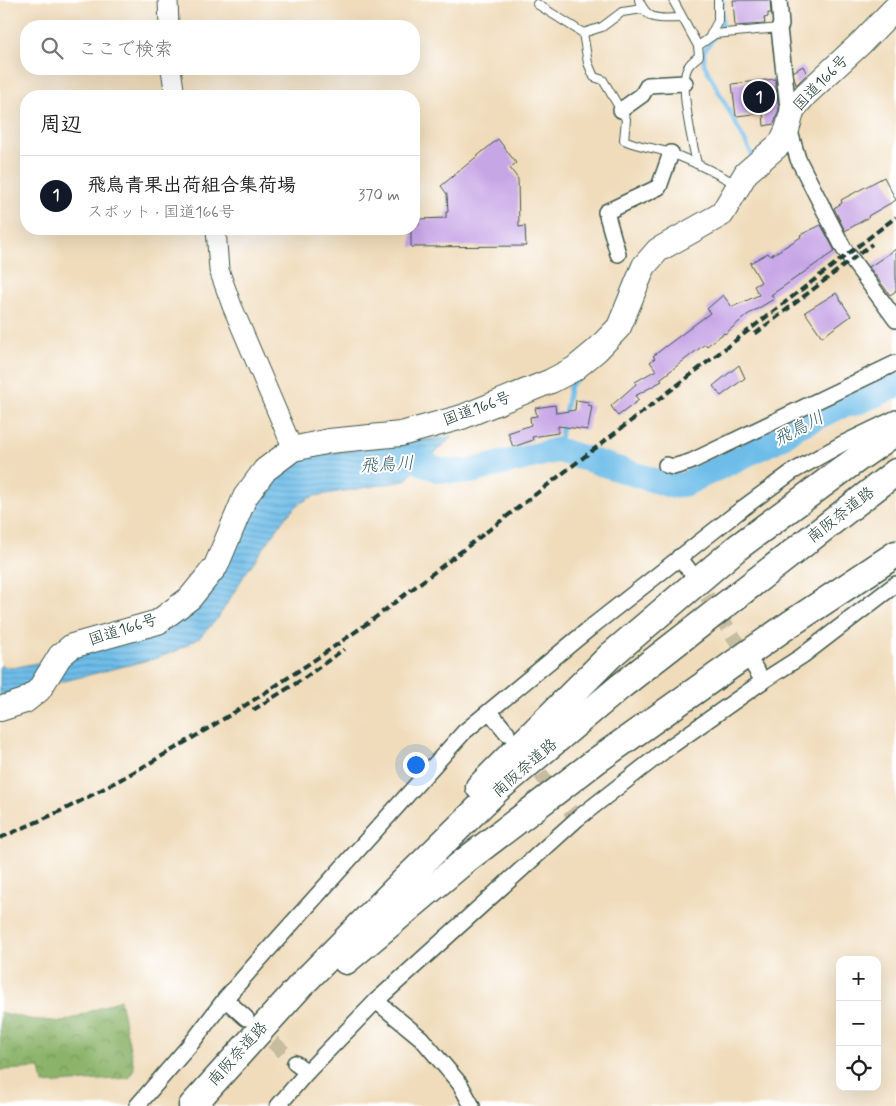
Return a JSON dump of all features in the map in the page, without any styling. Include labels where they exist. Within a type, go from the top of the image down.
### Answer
[{"type":"highway","name":"国道166号","points":[[0,709],[24,701],[39,690],[60,656],[72,646],[158,622],[190,598],[216,566],[246,497],[265,470],[293,449],[329,441],[410,432],[462,417],[550,382],[574,369],[597,350],[619,327],[644,266],[658,250],[722,214],[748,174],[781,143],[792,109],[896,7]]},
{"type":"highway","points":[[304,989],[394,877],[500,765],[610,656],[738,547],[896,432]]},
{"type":"highway","name":"南阪奈道路","points":[[192,1106],[398,887],[497,790],[621,686],[896,472]]},
{"type":"highway","name":"南阪奈道路","points":[[203,1106],[304,989],[503,795],[624,690],[896,483]]},
{"type":"highway","points":[[304,989],[466,860],[596,761],[784,628],[896,554]]},
{"type":"street","points":[[168,0],[169,20]]},
{"type":"street","points":[[779,0],[781,25],[779,28],[786,98],[791,135],[798,159],[847,254],[896,320]]},
{"type":"street","points":[[172,75],[174,90]]},
{"type":"street","points":[[621,110],[642,95],[648,85],[685,83]]},
{"type":"street","points":[[618,254],[606,212],[659,187],[671,153]]},
{"type":"street","points":[[216,235],[219,270],[232,306],[293,449]]},
{"type":"street","points":[[666,465],[673,467],[690,462],[896,363]]},
{"type":"street","points":[[137,1106],[194,1040],[225,999],[464,732],[595,624],[792,472],[842,444],[896,418]]},
{"type":"street","points":[[680,557],[689,570]]},
{"type":"street","points":[[278,1106],[301,1068],[577,819],[664,752],[763,681],[802,656],[896,584]]},
{"type":"street","points":[[753,665],[763,681]]},
{"type":"street","points":[[490,712],[507,733]]},
{"type":"street","points":[[225,999],[246,1018]]},
{"type":"street","points":[[376,1000],[421,1038],[460,1084],[472,1106]]},
{"type":"lane","points":[[639,0],[652,18],[682,18]]},
{"type":"lane","points":[[673,0],[698,46],[698,56],[687,68],[685,83],[689,131],[697,164]]},
{"type":"lane","points":[[716,34],[718,0]]},
{"type":"lane","points":[[537,4],[583,33],[588,63],[594,77],[603,80],[626,119],[624,140],[632,144],[671,153],[697,164],[748,174]]},
{"type":"lane","points":[[583,33],[602,27],[622,12],[643,8]]},
{"type":"lane","points":[[698,46],[716,34],[779,28]]},
{"type":"green space","points":[[120,1000],[134,1068],[129,1078],[43,1084],[40,1068],[0,1070],[0,1012],[29,1019],[63,1022]]},
{"type":"water","points":[[453,436],[404,481],[314,496],[300,503],[285,518],[245,574],[218,618],[200,637],[178,650],[157,658],[0,697],[0,666],[13,668],[86,652],[164,626],[260,490],[296,458]]},
{"type":"building","points":[[733,0],[770,0],[771,13],[768,13],[768,17],[764,18],[765,24],[735,26]]},
{"type":"building","points":[[803,66],[807,74],[796,85],[793,72]]},
{"type":"building","points":[[775,79],[779,109],[774,124],[764,126],[763,113],[736,116],[732,84]]},
{"type":"building","points":[[498,139],[516,163],[510,168],[518,179],[519,227],[525,226],[526,246],[411,247],[411,235],[420,235],[420,219],[446,218],[446,212],[448,212],[447,194],[441,186]]},
{"type":"building","points":[[884,177],[896,200],[845,231],[834,208],[842,203],[841,200]]},
{"type":"building","points":[[821,225],[835,251],[771,295],[774,299],[747,315],[725,334],[707,346],[705,344],[660,379],[662,381],[635,396],[639,400],[618,416],[611,406],[636,384],[635,382],[656,370],[650,362],[655,358],[653,356],[710,313],[707,309],[723,295],[732,307],[759,295],[754,286],[761,282],[750,263],[768,253],[770,256],[801,237],[800,235]]},
{"type":"building","points":[[896,249],[896,291],[890,295],[869,267]]},
{"type":"building","points":[[836,293],[851,316],[822,337],[805,312]]},
{"type":"building","points":[[739,365],[745,378],[721,396],[713,386]]},
{"type":"building","points":[[576,400],[589,402],[588,405],[592,406],[588,430],[558,426],[558,433],[532,437],[533,440],[513,447],[508,433],[531,425],[530,417],[537,416],[535,408],[555,405],[556,413],[575,410]]},
{"type":"waterway","points":[[722,0],[722,27],[704,51],[704,64],[754,158]]},
{"type":"waterway","points":[[558,450],[570,386],[576,380]]},
{"type":"waterway","name":"飛鳥川","points":[[392,464],[416,460],[439,470],[467,472],[558,450],[672,486],[685,484],[779,439],[796,427],[842,406],[856,403],[896,386]]},
{"type":"tunnel","points":[[694,577],[749,660]]},
{"type":"tunnel","points":[[526,756],[577,819]]},
{"type":"tunnel","points":[[256,1026],[295,1063]]},
{"type":"railway","points":[[0,838],[69,807],[186,742],[335,646],[372,620],[896,217]]},
{"type":"railway","points":[[755,334],[872,244]]},
{"type":"railway","points":[[253,710],[303,679],[344,649]]},
{"type":"place","name":"飛鳥青果出荷組合集荷場","points":[[759,97]]}]
